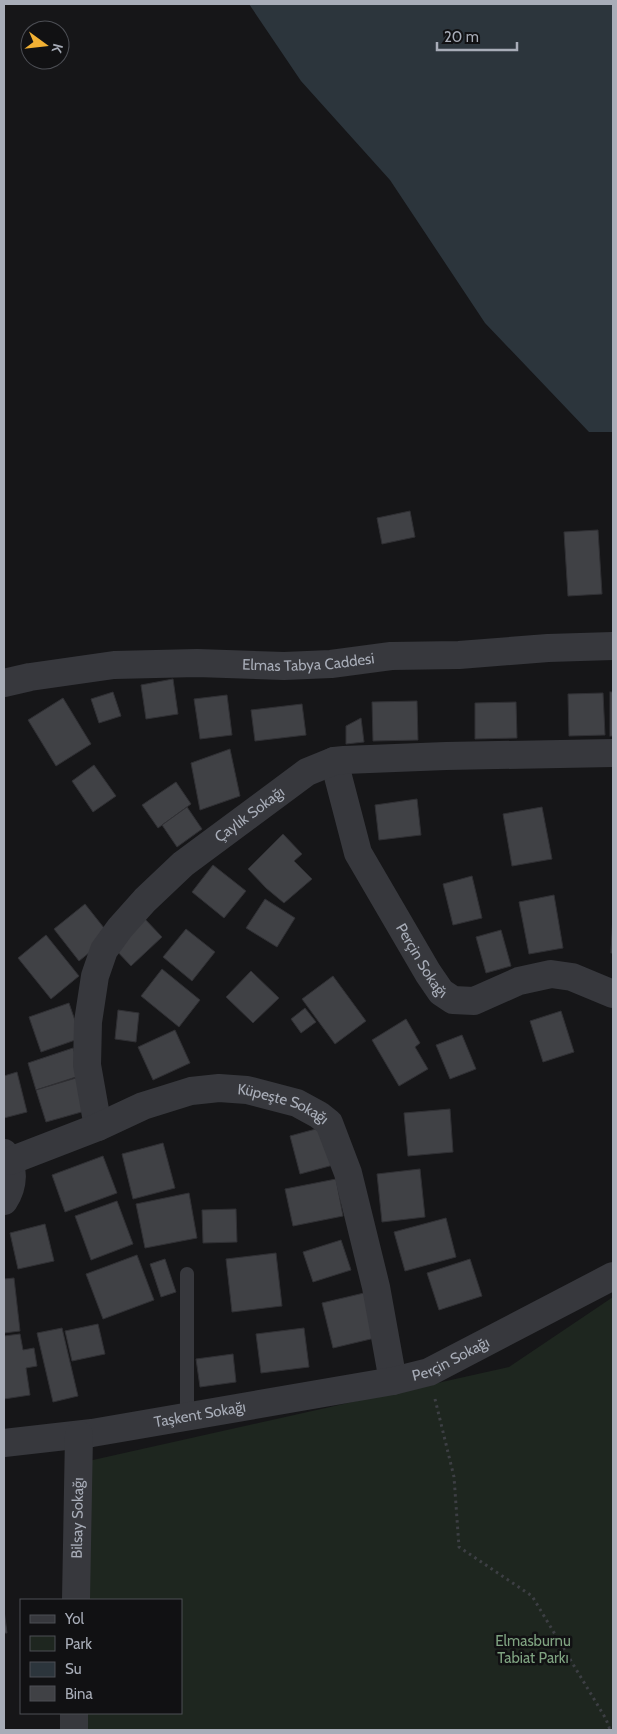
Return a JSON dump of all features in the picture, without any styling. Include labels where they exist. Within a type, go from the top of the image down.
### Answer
[{"type":"street","name":"Elmas Tabya Caddesi","points":[[4,683],[30,677],[114,665],[197,663],[284,666],[331,664],[392,656],[459,655],[548,648],[613,646]]},
{"type":"street","name":"Çaylık Sokağı","points":[[98,1127],[87,1065],[88,1022],[95,976],[104,950],[120,928],[145,900],[183,864],[307,772],[344,760],[613,753]]},
{"type":"street","name":"Perçin Sokağı","points":[[334,762],[358,853],[441,992],[453,1000],[474,1001],[519,981],[551,974],[572,977],[613,994]]},
{"type":"street","name":"Küpeşte Sokağı","points":[[7,1157],[98,1127],[151,1104],[191,1091],[219,1088],[247,1090],[297,1103],[319,1115],[329,1123],[348,1174],[376,1287],[393,1381]]},
{"type":"street","points":[[4,1201],[8,1195],[12,1178],[7,1157]]},
{"type":"street","name":"Perçin Sokağı","points":[[393,1381],[429,1372],[613,1276]]},
{"type":"street","name":"Taşkent Sokağı","points":[[4,1443],[79,1435],[393,1381]]},
{"type":"street","name":"Bilsay Sokağı","points":[[76,1599],[79,1435]]},
{"type":"street","points":[[74,1714],[74,1730]]},
{"type":"lane","points":[[187,1274],[187,1417]]},
{"type":"path","points":[[429,1372],[454,1477],[459,1547],[532,1596],[606,1719],[610,1730]]},
{"type":"green space","name":"Elmasburnu Tabiat Parkı","points":[[613,1297],[613,1730],[82,1730],[82,1714],[182,1714],[182,1599],[83,1599],[84,1462],[509,1367]]},
{"type":"water","points":[[249,4],[613,4],[613,432],[589,432],[485,323],[390,180],[301,81]]},
{"type":"building","points":[[410,511],[415,537],[382,544],[377,518]]},
{"type":"building","points":[[598,530],[602,594],[568,596],[564,532]]},
{"type":"building","points":[[173,679],[178,714],[146,719],[141,685]]},
{"type":"building","points":[[113,692],[121,716],[99,723],[91,699]]},
{"type":"building","points":[[610,692],[613,692],[613,736],[610,736]]},
{"type":"building","points":[[603,693],[605,735],[569,736],[568,694]]},
{"type":"building","points":[[227,695],[232,735],[200,739],[194,699]]},
{"type":"building","points":[[63,698],[91,744],[56,766],[28,720]]},
{"type":"building","points":[[417,701],[418,740],[373,741],[372,702]]},
{"type":"building","points":[[516,702],[517,738],[475,739],[475,703]]},
{"type":"building","points":[[302,704],[306,735],[255,741],[251,710]]},
{"type":"building","points":[[361,718],[364,742],[346,744],[346,726]]},
{"type":"building","points":[[230,749],[240,796],[200,810],[191,763]]},
{"type":"building","points":[[94,765],[116,796],[93,812],[72,781]]},
{"type":"building","points":[[176,782],[191,804],[158,828],[142,805]]},
{"type":"building","points":[[417,799],[421,835],[379,840],[375,805]]},
{"type":"building","points":[[187,807],[202,829],[177,847],[162,825]]},
{"type":"building","points":[[542,807],[552,859],[512,866],[503,814]]},
{"type":"building","points":[[283,834],[302,854],[294,861],[312,879],[284,903],[248,869]]},
{"type":"building","points":[[213,865],[246,891],[224,918],[192,892]]},
{"type":"building","points":[[472,876],[482,918],[453,925],[443,884]]},
{"type":"building","points":[[554,895],[563,948],[529,954],[519,902]]},
{"type":"building","points":[[265,899],[295,918],[277,947],[246,928]]},
{"type":"building","points":[[85,904],[108,933],[95,948],[79,961],[54,929]]},
{"type":"building","points":[[613,914],[613,953],[611,953]]},
{"type":"building","points":[[143,917],[162,937],[131,966],[113,947]]},
{"type":"building","points":[[186,929],[215,952],[192,981],[163,957]]},
{"type":"building","points":[[501,930],[511,966],[486,973],[476,937]]},
{"type":"building","points":[[46,935],[79,976],[51,999],[18,958]]},
{"type":"building","points":[[162,969],[200,1000],[179,1027],[141,996]]},
{"type":"building","points":[[251,971],[279,998],[253,1023],[226,997]]},
{"type":"building","points":[[333,976],[366,1021],[335,1044],[302,999]]},
{"type":"building","points":[[69,1003],[81,1038],[41,1052],[29,1017]]},
{"type":"building","points":[[305,1008],[316,1022],[301,1033],[291,1019]]},
{"type":"building","points":[[118,1010],[139,1013],[136,1042],[115,1039]]},
{"type":"building","points":[[561,1011],[574,1052],[543,1062],[530,1021]]},
{"type":"building","points":[[406,1019],[420,1043],[415,1047],[428,1069],[399,1086],[372,1040]]},
{"type":"building","points":[[175,1030],[190,1063],[153,1080],[138,1047]]},
{"type":"building","points":[[462,1035],[476,1069],[450,1079],[436,1045]]},
{"type":"building","points":[[73,1048],[82,1075],[36,1090],[28,1063]]},
{"type":"building","points":[[17,1072],[27,1112],[4,1118],[4,1076]]},
{"type":"building","points":[[76,1078],[85,1111],[46,1122],[36,1090]]},
{"type":"building","points":[[450,1109],[453,1152],[408,1156],[404,1113]]},
{"type":"building","points":[[327,1126],[337,1164],[300,1174],[290,1136]]},
{"type":"building","points":[[163,1143],[175,1188],[133,1199],[122,1154]]},
{"type":"building","points":[[103,1156],[117,1193],[65,1212],[52,1175]]},
{"type":"building","points":[[420,1169],[425,1217],[382,1222],[377,1174]]},
{"type":"building","points":[[336,1179],[343,1216],[293,1226],[285,1189]]},
{"type":"building","points":[[189,1193],[197,1238],[145,1248],[136,1204]]},
{"type":"building","points":[[117,1201],[133,1244],[91,1260],[75,1216]]},
{"type":"building","points":[[236,1209],[237,1242],[203,1243],[202,1210]]},
{"type":"building","points":[[446,1218],[456,1257],[405,1271],[394,1232]]},
{"type":"building","points":[[45,1224],[54,1261],[18,1269],[10,1233]]},
{"type":"building","points":[[341,1240],[351,1270],[313,1282],[303,1252]]},
{"type":"building","points":[[276,1253],[282,1306],[232,1312],[226,1259]]},
{"type":"building","points":[[137,1255],[154,1300],[103,1319],[86,1274]]},
{"type":"building","points":[[165,1259],[176,1292],[161,1297],[150,1264]]},
{"type":"building","points":[[470,1259],[482,1296],[439,1310],[427,1273]]},
{"type":"building","points":[[14,1278],[20,1331],[4,1333],[4,1279]]},
{"type":"building","points":[[364,1293],[375,1338],[333,1348],[322,1303]]},
{"type":"building","points":[[98,1324],[105,1354],[72,1361],[65,1331]]},
{"type":"building","points":[[62,1328],[78,1396],[53,1402],[37,1333]]},
{"type":"building","points":[[304,1328],[309,1367],[261,1373],[256,1334]]},
{"type":"building","points":[[20,1334],[23,1350],[34,1348],[37,1366],[26,1368],[30,1395],[4,1399],[4,1336]]},
{"type":"building","points":[[233,1354],[236,1382],[200,1387],[196,1359]]},
{"type":"building","points":[[4,1610],[7,1633],[4,1633]]}]
